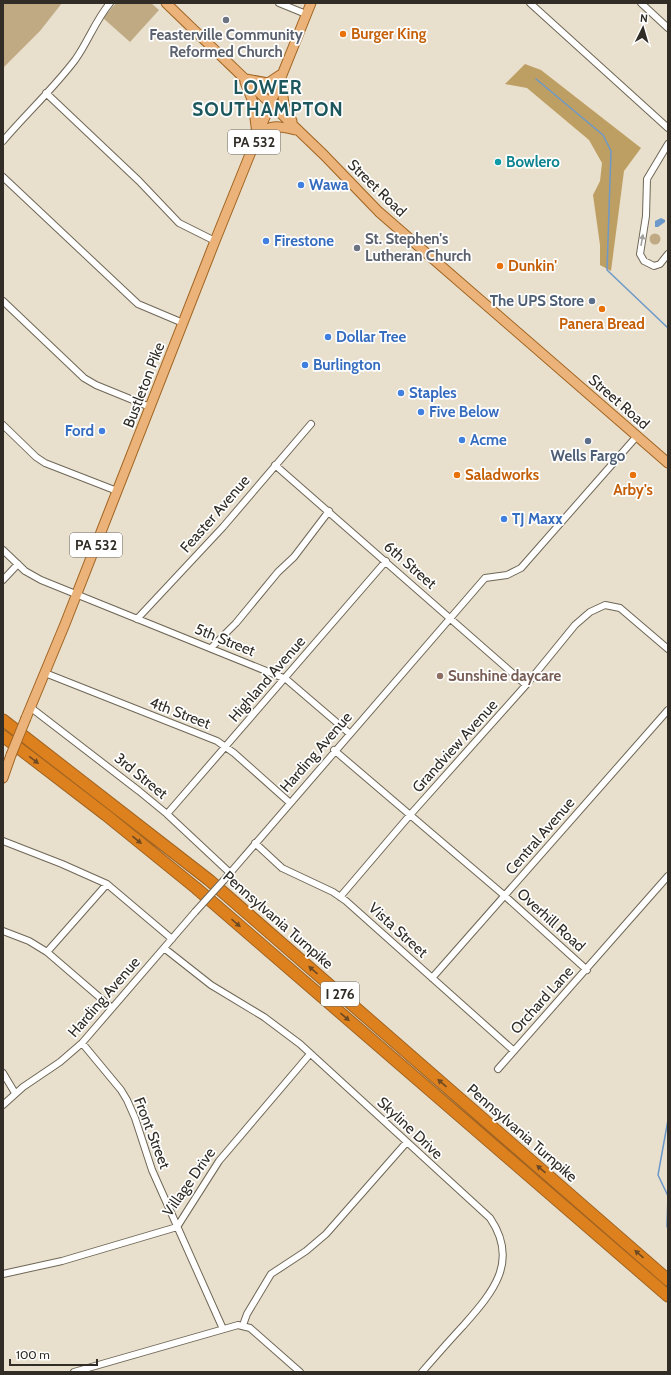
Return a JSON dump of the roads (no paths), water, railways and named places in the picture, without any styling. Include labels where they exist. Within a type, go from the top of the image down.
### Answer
[{"type":"highway","name":"Pennsylvania Turnpike","points":[[3,720],[209,880],[668,1280]]},
{"type":"highway","name":"Pennsylvania Turnpike","points":[[3,736],[106,815],[196,888],[668,1296]]},
{"type":"main road","name":"Street Road","points":[[166,3],[379,212],[668,463]]},
{"type":"main road","name":"Bustleton Pike","points":[[3,778],[257,134],[311,3]]},
{"type":"main road","points":[[244,78],[253,82],[268,83],[281,74],[284,105],[297,130]]},
{"type":"main road","points":[[244,78],[252,102],[257,134],[270,127],[276,126],[297,130]]},
{"type":"street","points":[[3,141],[81,52],[96,22],[110,3]]},
{"type":"street","points":[[279,3],[306,14]]},
{"type":"street","points":[[530,3],[667,125]]},
{"type":"street","points":[[641,3],[668,28]]},
{"type":"street","points":[[46,93],[139,182],[179,223],[215,241]]},
{"type":"street","points":[[668,144],[647,179],[646,216],[640,254],[644,261],[654,266],[660,264],[668,254]]},
{"type":"street","points":[[3,178],[138,304],[183,323]]},
{"type":"street","points":[[3,301],[84,378],[96,385],[150,407]]},
{"type":"street","name":"Feaster Avenue","points":[[137,619],[223,527],[311,424]]},
{"type":"street","points":[[3,425],[36,457],[45,463],[117,491]]},
{"type":"street","name":"Harding Avenue","points":[[3,1105],[15,1093],[60,1062],[82,1043],[224,880],[334,750],[486,577],[507,576],[520,568],[637,436]]},
{"type":"street","name":"6th Street","points":[[276,465],[451,617],[526,685]]},
{"type":"street","points":[[211,648],[236,623],[278,572],[294,556],[329,511]]},
{"type":"street","name":"5th Street","points":[[3,550],[33,576],[76,595],[286,679],[349,733]]},
{"type":"street","name":"Highland Avenue","points":[[167,814],[286,679],[386,561]]},
{"type":"street","points":[[3,580],[18,564]]},
{"type":"street","name":"Grandview Avenue","points":[[340,897],[410,815],[526,685],[574,625],[590,612],[605,605],[614,606],[624,610],[668,649]]},
{"type":"street","name":"4th Street","points":[[45,674],[209,738],[226,747],[289,802]]},
{"type":"street","name":"3rd Street","points":[[30,707],[167,814],[230,872]]},
{"type":"street","name":"Central Avenue","points":[[432,978],[668,710]]},
{"type":"street","name":"Overhill Road","points":[[334,750],[505,896],[587,970]]},
{"type":"street","points":[[3,841],[107,884],[172,939]]},
{"type":"street","name":"Vista Street","points":[[255,842],[282,868],[340,897],[514,1051]]},
{"type":"street","name":"Orchard Lane","points":[[498,1069],[587,970],[668,876]]},
{"type":"street","points":[[47,952],[107,884]]},
{"type":"street","points":[[3,931],[29,941],[47,952],[112,1008]]},
{"type":"street","name":"Skyline Drive","points":[[164,948],[211,985],[280,1028],[490,1218],[498,1233],[502,1250],[501,1270],[485,1301],[422,1372]]},
{"type":"street","name":"Front Street","points":[[82,1043],[121,1090],[135,1118],[152,1170],[223,1329]]},
{"type":"street","name":"Village Drive","points":[[3,1274],[62,1261],[177,1227],[219,1161],[310,1054]]},
{"type":"street","points":[[3,1073],[15,1093]]},
{"type":"street","points":[[243,1325],[246,1314],[271,1274],[306,1251],[326,1234],[406,1143]]},
{"type":"street","points":[[74,1372],[223,1329],[243,1325],[250,1328],[300,1372]]},
{"type":"water","points":[[661,218],[665,220],[665,222],[658,227],[655,227],[655,221]]},
{"type":"waterway","points":[[536,79],[603,135],[611,151],[607,270],[668,328]]},
{"type":"waterway","points":[[668,1120],[658,1175],[668,1196],[668,1229]]},
{"type":"place","name":"Feasterville Community Reformed Church","points":[[226,20]]},
{"type":"place","name":"Burger King","points":[[343,34]]},
{"type":"place","name":"Bowlero","points":[[498,162]]},
{"type":"place","name":"Wawa","points":[[301,185]]},
{"type":"place","name":"Firestone","points":[[266,241]]},
{"type":"place","name":"St. Stephen's Lutheran Church","points":[[357,248]]},
{"type":"place","name":"Dunkin'","points":[[500,266]]},
{"type":"place","name":"The UPS Store","points":[[592,301]]},
{"type":"place","name":"Panera Bread","points":[[602,309]]},
{"type":"place","name":"Dollar Tree","points":[[328,337]]},
{"type":"place","name":"Burlington","points":[[305,365]]},
{"type":"place","name":"Staples","points":[[401,393]]},
{"type":"place","name":"Five Below","points":[[421,412]]},
{"type":"place","name":"Ford","points":[[102,431]]},
{"type":"place","name":"Acme","points":[[462,440]]},
{"type":"place","name":"Wells Fargo","points":[[588,441]]},
{"type":"place","name":"Saladworks","points":[[457,475]]},
{"type":"place","name":"Arby's","points":[[633,475]]},
{"type":"place","name":"TJ Maxx","points":[[504,519]]},
{"type":"place","name":"Sunshine daycare","points":[[440,676]]},
{"type":"district","name":"LOWER SOUTHAMPTON","points":[[268,98]]}]
